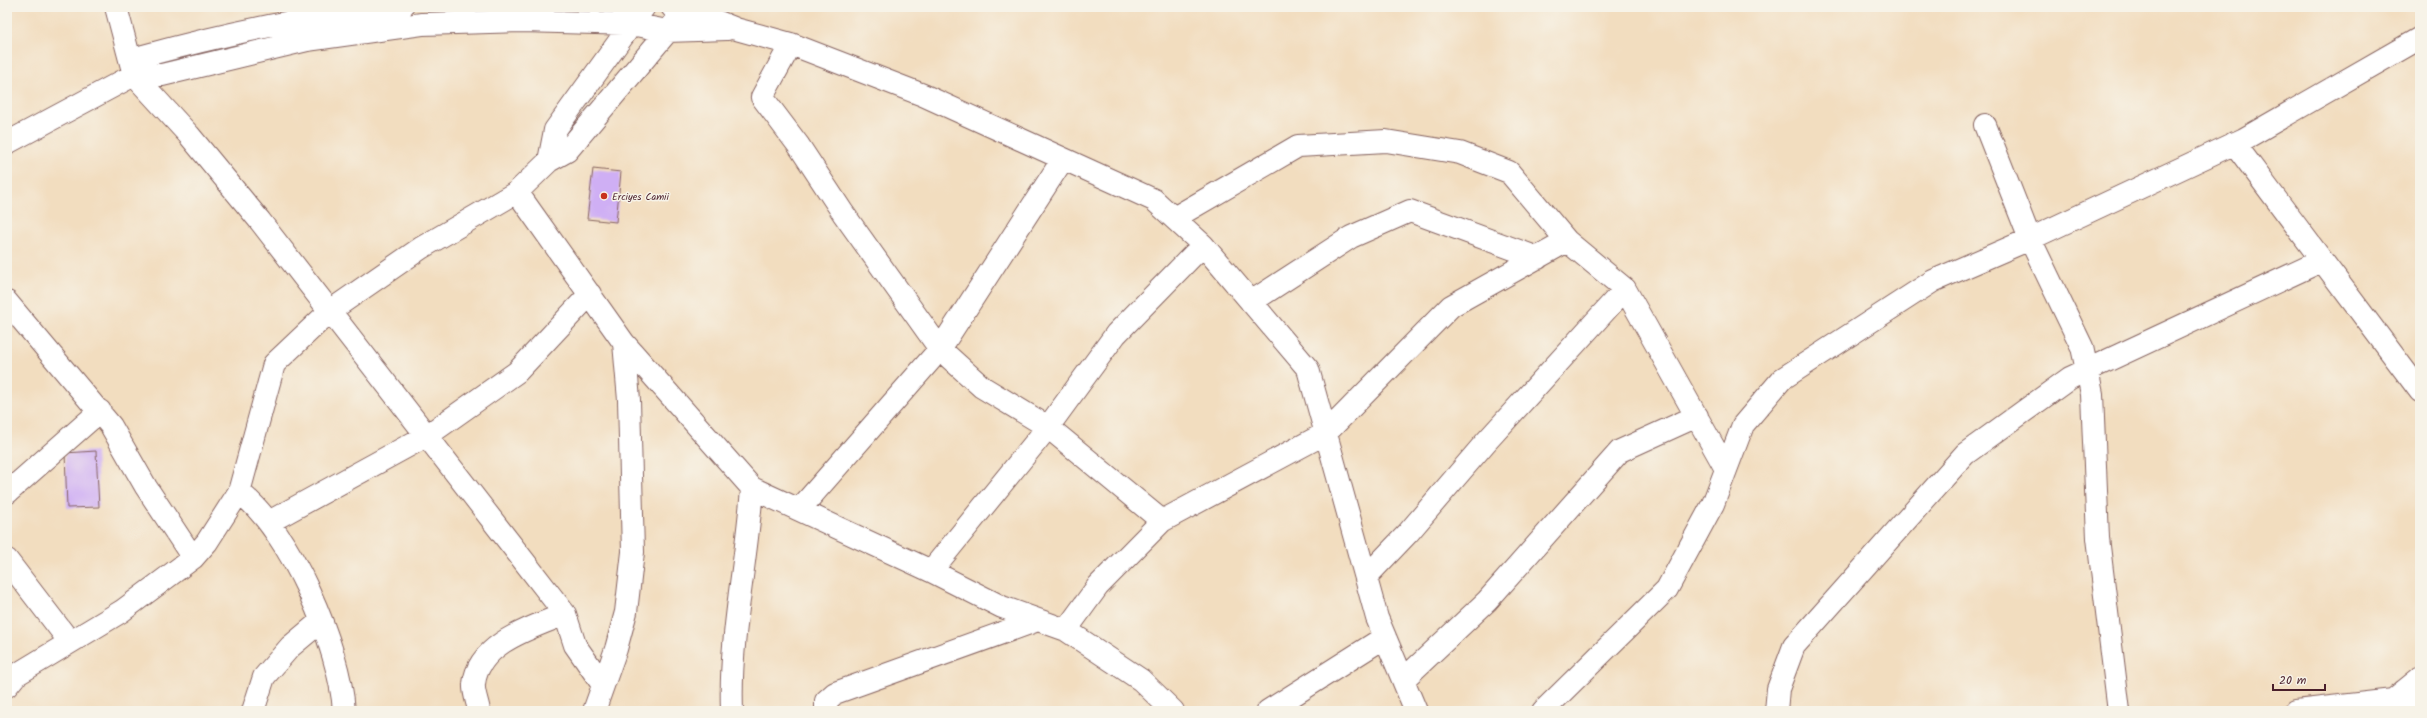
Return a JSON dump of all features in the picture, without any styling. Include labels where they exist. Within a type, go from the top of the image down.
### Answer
[{"type":"street","points":[[116,7],[134,75],[189,135],[428,435],[564,614],[575,645],[603,685]]},
{"type":"street","points":[[134,75],[143,56],[187,44],[362,10],[402,7]]},
{"type":"street","points":[[7,686],[16,674],[122,611],[193,558],[207,542],[238,492],[274,364],[330,311],[421,248],[517,192],[549,161],[567,151],[667,32],[682,8],[736,29],[791,44],[923,95],[1154,200],[1203,245],[1308,369],[1377,618],[1416,711]]},
{"type":"street","points":[[7,142],[134,75],[162,75],[307,40],[380,29],[436,15],[522,21],[638,15],[667,32],[736,29]]},
{"type":"street","points":[[549,161],[555,130],[638,15]]},
{"type":"street","points":[[1543,711],[1667,589],[1713,504],[1743,425],[1782,379],[1933,281],[2030,239],[2234,143],[2420,38]]},
{"type":"street","points":[[791,44],[762,97],[799,146],[843,213],[940,349],[982,387],[1048,427],[1162,520]]},
{"type":"street","points":[[1985,125],[2030,239],[2082,347],[2092,394],[2098,538],[2119,711]]},
{"type":"street","points":[[1174,218],[1298,146],[1386,141],[1460,154],[1509,172],[1567,241],[1625,289],[1726,469]]},
{"type":"street","points":[[2234,143],[2420,391]]},
{"type":"street","points":[[799,510],[940,349],[1063,159]]},
{"type":"street","points":[[517,192],[624,343],[752,488],[931,571],[1002,607],[1066,630],[1141,680],[1173,711]]},
{"type":"street","points":[[1251,302],[1351,236],[1410,211],[1538,258]]},
{"type":"street","points":[[1066,630],[1098,586],[1162,520],[1326,434],[1451,306],[1567,241]]},
{"type":"street","points":[[931,571],[1048,427],[1116,334],[1203,245]]},
{"type":"street","points":[[1776,711],[1778,689],[1794,646],[1964,454],[2070,378],[2321,261]]},
{"type":"street","points":[[1366,577],[1408,533],[1485,443],[1625,289]]},
{"type":"street","points":[[269,522],[428,435],[518,372],[590,294]]},
{"type":"street","points":[[7,302],[100,411],[111,426],[146,487],[193,558]]},
{"type":"street","points":[[594,711],[616,649],[626,612],[633,552],[629,400],[624,343]]},
{"type":"street","points":[[7,493],[100,411]]},
{"type":"street","points":[[1403,680],[1487,602],[1620,451],[1696,416]]},
{"type":"street","points":[[732,711],[731,680],[749,530],[752,488]]},
{"type":"street","points":[[238,492],[252,501],[269,522],[307,584],[330,645],[344,711]]},
{"type":"street","points":[[7,560],[70,642]]},
{"type":"street","points":[[479,711],[474,684],[478,669],[490,651],[523,631],[564,614]]},
{"type":"street","points":[[826,711],[826,701],[835,693],[1038,620]]},
{"type":"street","points":[[253,711],[264,677],[290,647],[321,621]]},
{"type":"street","points":[[1268,711],[1385,636]]},
{"type":"street","points":[[2296,711],[2394,700],[2412,684]]},
{"type":"street","points":[[2412,684],[2412,711]]},
{"type":"building","name":"Erciyes Camii","points":[[593,169],[621,172],[616,222],[587,219]]},
{"type":"building","points":[[96,451],[99,507],[67,508],[65,453]]},
{"type":"place","name":"Erciyes Camii","points":[[604,196]]}]
